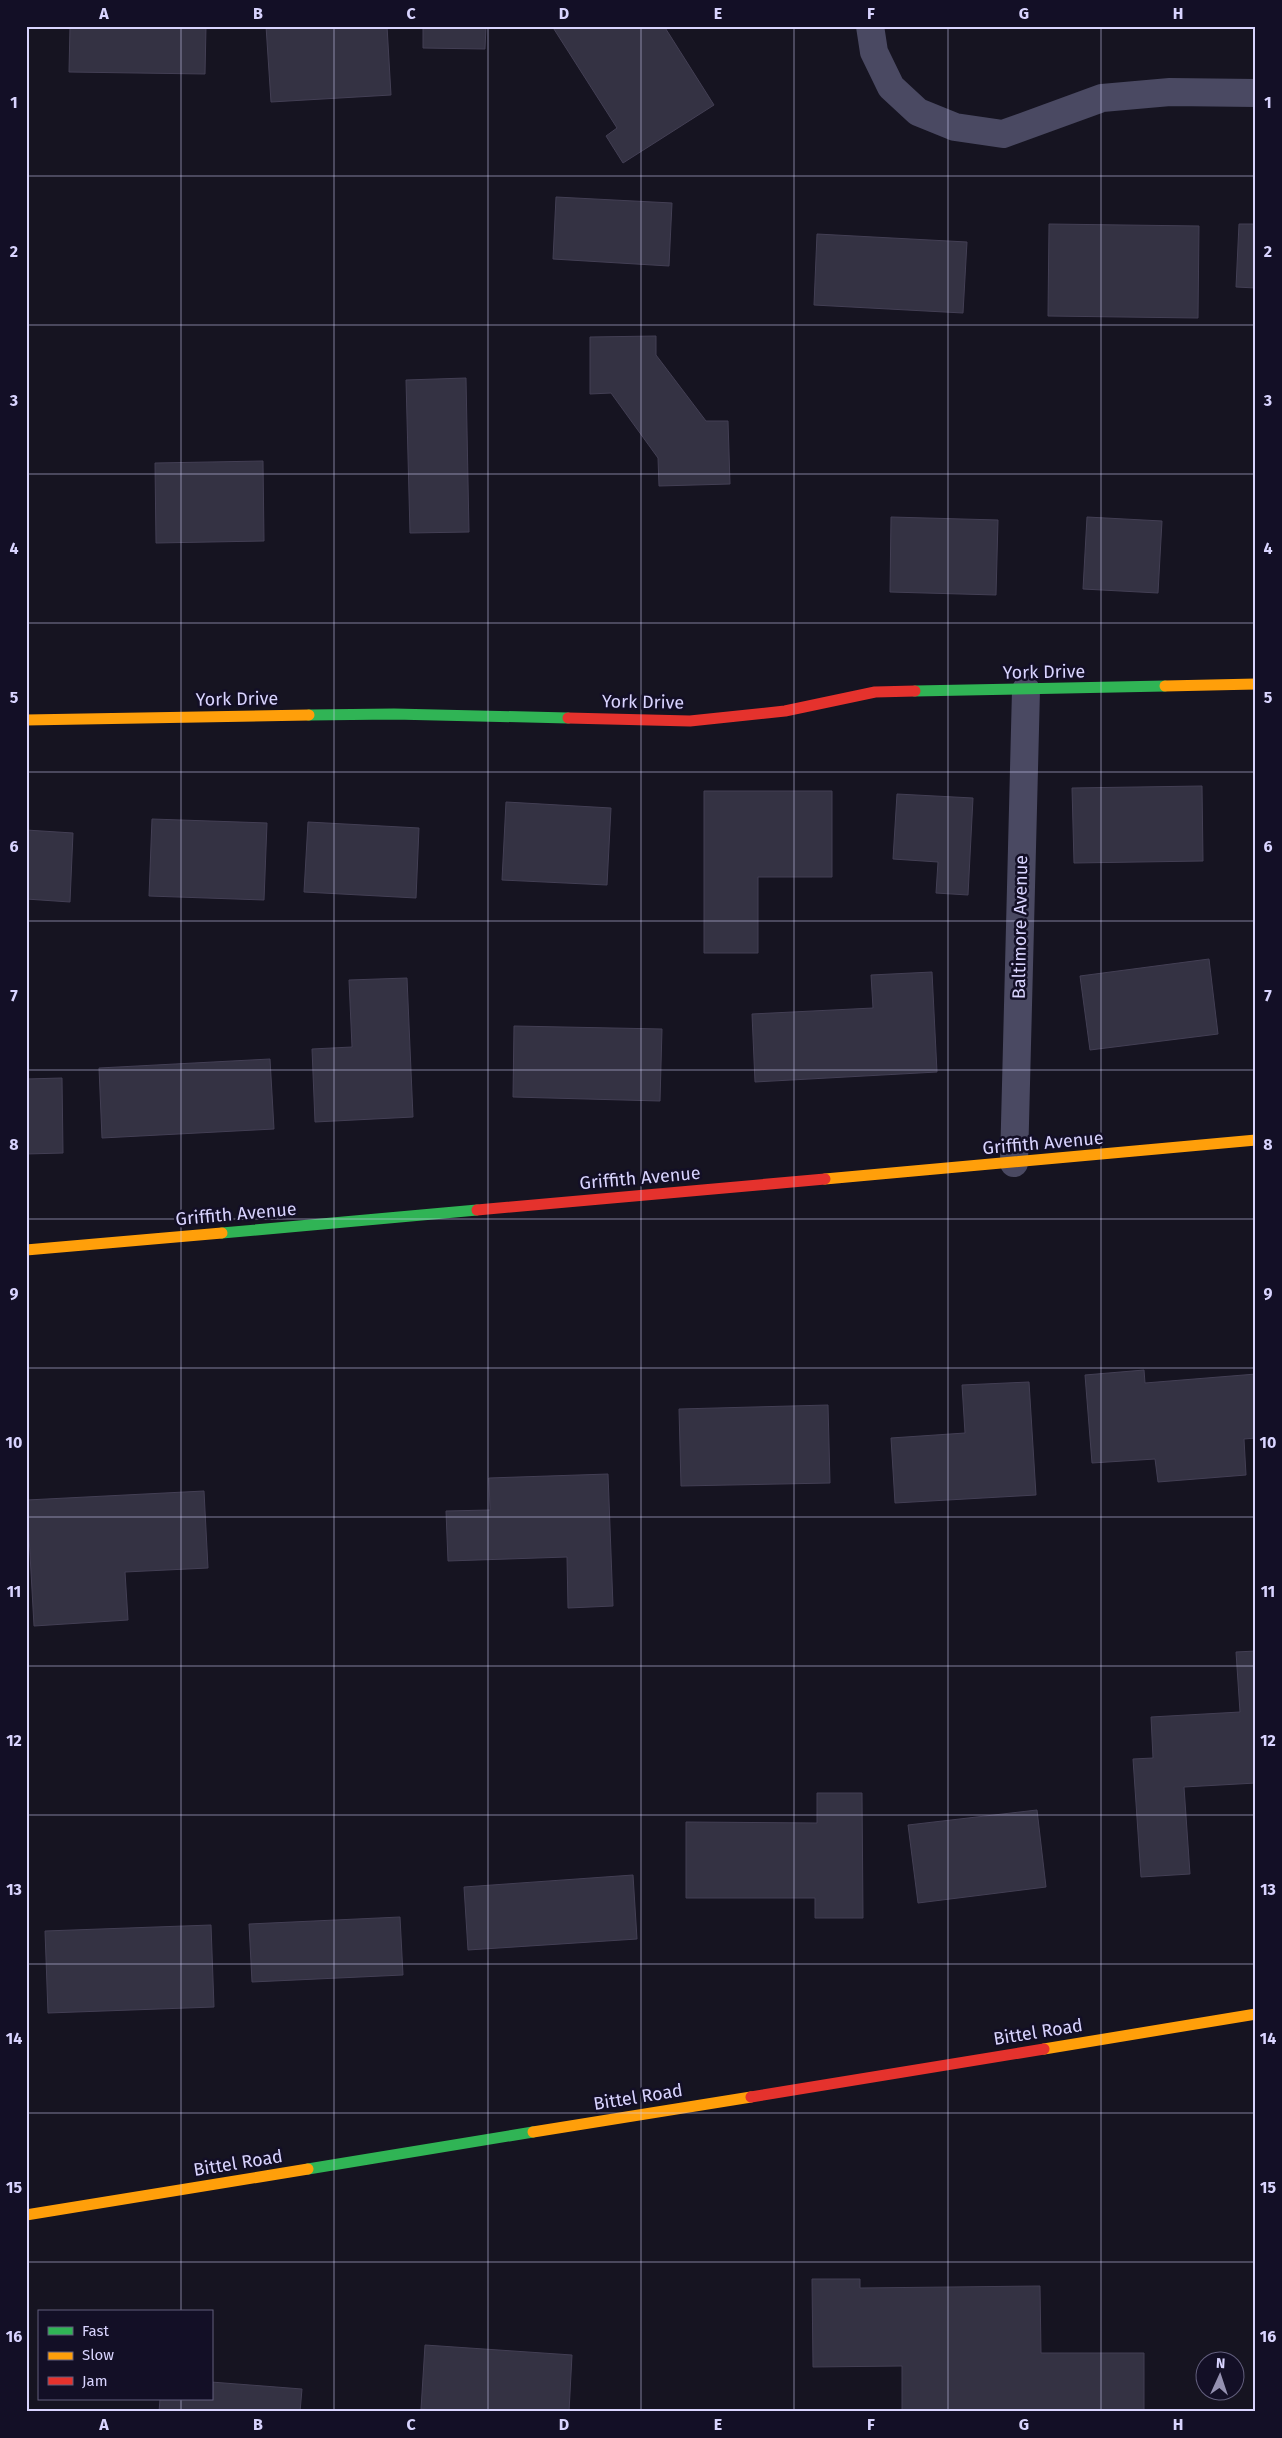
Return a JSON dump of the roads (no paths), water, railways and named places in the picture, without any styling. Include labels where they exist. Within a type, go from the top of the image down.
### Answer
[{"type":"street","points":[[870,26],[874,52],[891,87],[918,112],[955,127],[1003,134],[1102,98],[1170,92],[1256,93]]},
{"type":"street","name":"York Drive","points":[[26,720],[394,714],[690,721],[786,711],[875,692],[1256,684]]},
{"type":"street","name":"Baltimore Avenue","points":[[1014,1163],[1026,690]]},
{"type":"street","name":"Griffith Avenue","points":[[26,1250],[1256,1140]]},
{"type":"street","name":"Bittel Road","points":[[26,2215],[1256,2014]]}]
